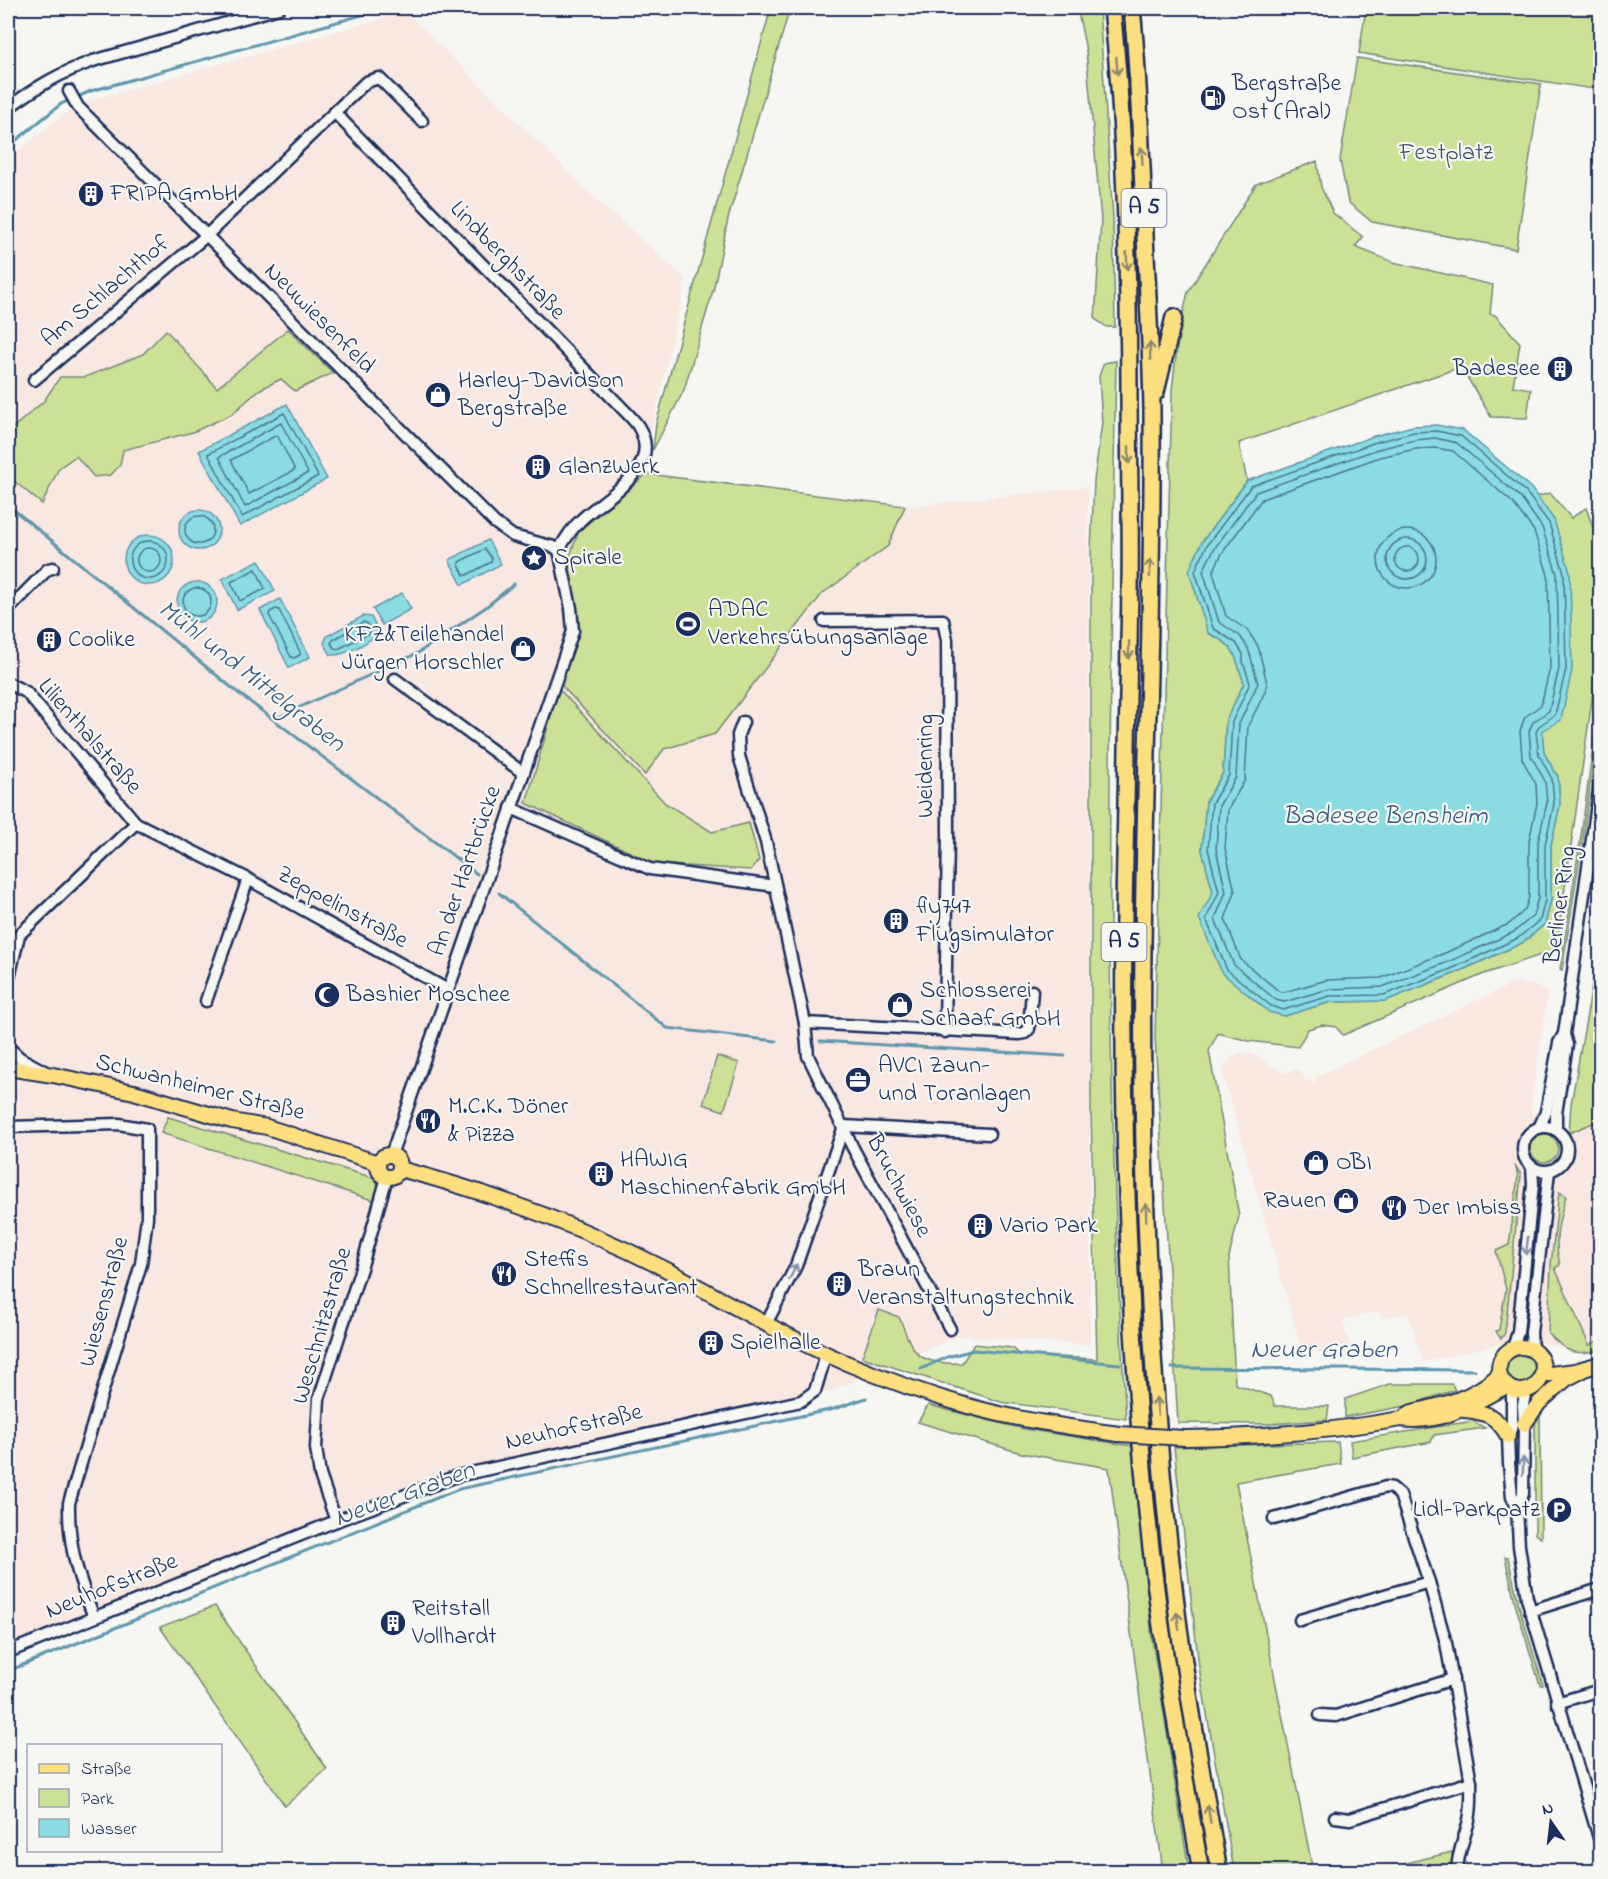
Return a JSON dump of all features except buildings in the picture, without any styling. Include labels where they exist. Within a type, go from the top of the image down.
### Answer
[{"type":"highway","name":"A 5","points":[[1112,8],[1123,166],[1128,285],[1130,586],[1124,910],[1126,1173],[1130,1285],[1145,1494],[1158,1610],[1201,1872]]},
{"type":"highway","name":"A 5","points":[[1131,8],[1142,165],[1152,410],[1143,913],[1143,1107],[1149,1283],[1160,1440],[1177,1611],[1219,1872]]},
{"type":"highway","points":[[1152,410],[1174,317]]},
{"type":"main road","name":"Schwanheimer Straße","points":[[8,1068],[134,1092],[232,1121],[267,1126],[378,1163]]},
{"type":"main road","points":[[391,1155],[399,1161],[400,1169],[396,1175],[387,1177],[379,1172],[378,1163],[384,1156],[391,1155]]},
{"type":"main road","points":[[400,1169],[510,1203],[587,1233],[665,1270],[826,1354],[911,1388],[969,1407],[1038,1422],[1119,1434],[1185,1438],[1264,1436],[1323,1431],[1401,1419],[1413,1421],[1464,1410],[1480,1411],[1498,1420],[1508,1436]]},
{"type":"main road","points":[[1401,1419],[1412,1412],[1464,1398],[1488,1384],[1511,1385],[1538,1382],[1542,1368],[1532,1350],[1523,1347],[1513,1348]]},
{"type":"main road","name":"Berliner Ring","points":[[1511,1385],[1498,1366],[1506,1352],[1513,1348]]},
{"type":"main road","points":[[1542,1368],[1591,1366]]},
{"type":"main road","points":[[1524,1424],[1539,1403],[1566,1379],[1591,1366]]},
{"type":"main road","points":[[1464,1410],[1511,1385]]},
{"type":"street","points":[[8,108],[38,86],[84,64],[279,8]]},
{"type":"street","points":[[206,236],[366,82],[379,78],[422,121]]},
{"type":"street","name":"Neuwiesenfeld","points":[[69,91],[78,107],[495,523],[513,536],[559,550]]},
{"type":"street","name":"Lindberghstraße","points":[[335,113],[638,425],[644,439],[642,461],[632,478],[579,521],[559,550]]},
{"type":"street","name":"Am Schlachthof","points":[[34,380],[206,236]]},
{"type":"street","name":"An der Hartbrücke","points":[[391,1155],[522,772],[573,631],[571,608],[559,550]]},
{"type":"street","points":[[8,610],[48,569],[53,568]]},
{"type":"street","name":"Weidenring","points":[[824,621],[944,620],[947,651],[945,1032]]},
{"type":"street","name":"An der Hartbrücke","points":[[395,680],[522,772]]},
{"type":"street","name":"Lilienthalstraße","points":[[8,683],[26,692],[136,823]]},
{"type":"street","points":[[743,722],[738,735],[739,756],[766,842],[805,1023],[945,1032],[1025,1033],[1029,1029],[1032,991]]},
{"type":"street","name":"Berliner Ring","points":[[1549,1171],[1560,1165],[1566,1155],[1565,1140],[1556,1130],[1567,1045],[1564,1034],[1600,783]]},
{"type":"street","points":[[511,808],[650,869],[775,886]]},
{"type":"street","points":[[8,982],[19,935],[136,823]]},
{"type":"street","name":"Zeppelinstraße","points":[[136,823],[248,879],[448,990]]},
{"type":"street","name":"Zeppelinstraße","points":[[206,1001],[248,879]]},
{"type":"street","points":[[8,933],[19,935]]},
{"type":"street","name":"Bruchwiese","points":[[805,1023],[808,1056],[859,1158],[950,1329]]},
{"type":"street","name":"Berliner Ring","points":[[1513,1348],[1518,1332],[1533,1184],[1532,1167],[1526,1160],[1524,1146],[1531,1132],[1539,1128],[1546,1112],[1558,1043],[1564,1034]]},
{"type":"street","points":[[8,1047],[20,1058],[53,1075]]},
{"type":"street","name":"Wiesenstraße","points":[[8,1127],[119,1124],[147,1129],[147,1217],[141,1264],[69,1503],[68,1527],[72,1555],[78,1580],[94,1617]]},
{"type":"street","points":[[766,1324],[796,1266],[844,1126],[989,1134]]},
{"type":"street","points":[[1539,1128],[1556,1130]]},
{"type":"street","points":[[1532,1167],[1540,1171],[1549,1171],[1531,1333],[1532,1350]]},
{"type":"street","name":"Weschnitzstraße","points":[[336,1521],[321,1474],[316,1448],[319,1399],[387,1177]]},
{"type":"street","name":"Neuhofstraße","points":[[8,1652],[336,1521],[457,1476],[801,1401],[815,1391],[826,1354]]},
{"type":"street","name":"Berliner Ring","points":[[1511,1385],[1523,1405],[1524,1424],[1523,1494],[1517,1506]]},
{"type":"street","name":"Berliner Ring","points":[[1511,1385],[1512,1427],[1508,1436],[1512,1497],[1517,1506],[1522,1566],[1530,1611],[1600,1841]]},
{"type":"street","points":[[1274,1519],[1356,1495],[1392,1488],[1397,1491],[1403,1501],[1446,1643],[1470,1782],[1472,1802],[1469,1821],[1457,1856],[1457,1872]]},
{"type":"street","points":[[1300,1620],[1429,1582]]},
{"type":"street","points":[[1530,1611],[1600,1588]]},
{"type":"street","points":[[1320,1715],[1336,1716],[1453,1679]]},
{"type":"street","points":[[1557,1703],[1600,1690]]},
{"type":"street","points":[[1335,1817],[1350,1819],[1470,1782]]},
{"type":"shaded area","points":[[406,12],[599,202],[686,279],[647,450],[647,473],[913,506],[1088,487],[1090,1345],[959,1336],[814,1398],[456,1471],[87,1620],[8,1644],[8,159],[77,104]]},
{"type":"shaded area","points":[[1516,982],[1536,986],[1548,992],[1530,1113],[1552,1116],[1569,1133],[1600,1120],[1600,1349],[1580,1352],[1523,1338],[1423,1362],[1408,1313],[1382,1318],[1379,1311],[1342,1320],[1352,1354],[1302,1351],[1223,1074],[1225,1065],[1241,1052],[1253,1054],[1285,1073],[1300,1069],[1306,1081],[1312,1080],[1314,1086],[1317,1076]]},
{"type":"green space","points":[[771,8],[790,8],[728,219],[714,287],[684,390],[653,450],[656,424]]},
{"type":"green space","points":[[1080,8],[1099,8],[1113,219],[1115,327],[1107,327],[1095,319],[1101,220],[1086,50],[1079,17]]},
{"type":"green space","points":[[1366,8],[1600,8],[1600,90],[1359,53]]},
{"type":"green space","name":"Festplatz","points":[[1357,58],[1541,84],[1516,249],[1372,222],[1348,202],[1340,160]]},
{"type":"green space","points":[[1317,161],[1321,187],[1333,213],[1363,237],[1355,247],[1393,262],[1493,285],[1490,314],[1495,315],[1520,343],[1513,386],[1531,389],[1527,418],[1491,417],[1461,367],[1239,443],[1247,481],[1202,542],[1208,633],[1226,643],[1234,652],[1244,683],[1226,720],[1223,773],[1206,801],[1202,850],[1213,892],[1284,1016],[1331,1002],[1385,1001],[1454,974],[1522,943],[1545,924],[1551,900],[1551,845],[1560,805],[1558,777],[1544,753],[1542,731],[1554,520],[1536,497],[1550,493],[1571,518],[1586,508],[1600,546],[1600,644],[1556,950],[1484,974],[1343,1035],[1336,1027],[1322,1025],[1308,1029],[1298,1047],[1249,1041],[1218,1033],[1209,1051],[1239,1216],[1229,1257],[1235,1384],[1271,1396],[1275,1406],[1329,1406],[1327,1420],[1268,1424],[1178,1423],[1155,1037],[1172,390],[1179,331],[1188,292],[1256,184]]},
{"type":"green space","points":[[288,329],[333,373],[295,391],[281,379],[259,390],[232,414],[193,432],[123,450],[120,465],[111,475],[94,477],[76,456],[59,468],[42,504],[8,476],[8,432],[44,401],[60,377],[85,377],[143,354],[166,330],[217,388]]},
{"type":"green space","points":[[1116,361],[1110,758],[1111,1023],[1119,1287],[1126,1419],[1001,1402],[862,1357],[879,1310],[899,1317],[913,1348],[920,1356],[931,1361],[962,1363],[974,1344],[1013,1348],[1020,1355],[1097,1359],[1091,1111],[1091,551],[1094,481],[1102,423],[1099,376],[1104,363]]},
{"type":"green space","name":"ADAC Verkehrsübungsanlage","points":[[647,474],[905,506],[888,546],[822,594],[715,734],[664,749],[645,775],[562,686],[577,633],[567,563],[579,531]]},
{"type":"green space","points":[[559,689],[665,803],[712,832],[749,823],[759,860],[751,870],[655,864],[526,803]]},
{"type":"green space","points":[[1600,692],[1600,711],[1584,831],[1562,970],[1560,969]]},
{"type":"green space","points":[[1600,941],[1600,1120],[1569,1133],[1571,1104]]},
{"type":"green space","points":[[717,1056],[739,1063],[724,1111],[703,1104]]},
{"type":"green space","points":[[168,1117],[374,1178],[378,1189],[376,1201],[161,1133]]},
{"type":"green space","points":[[1544,1134],[1554,1138],[1558,1148],[1554,1158],[1544,1162],[1534,1158],[1530,1148],[1534,1138]]},
{"type":"green space","points":[[1515,1165],[1521,1175],[1505,1333],[1501,1339],[1496,1331],[1499,1330],[1506,1289],[1496,1251],[1509,1245],[1518,1176]]},
{"type":"green space","points":[[1559,1192],[1566,1196],[1557,1239],[1560,1265],[1555,1268],[1589,1345],[1600,1340],[1600,1350],[1577,1353],[1560,1345],[1548,1333],[1551,1265]]},
{"type":"green space","points":[[1521,1352],[1532,1357],[1537,1368],[1532,1379],[1521,1384],[1510,1379],[1505,1368],[1510,1357]]},
{"type":"green space","points":[[1390,1384],[1452,1384],[1455,1390],[1406,1406],[1345,1417],[1345,1399]]},
{"type":"green space","points":[[928,1405],[1024,1429],[1133,1446],[1152,1639],[1189,1871],[1163,1871],[1109,1468],[1021,1453],[918,1422]]},
{"type":"green space","points":[[1540,1411],[1541,1538],[1535,1534],[1535,1423],[1536,1415]]},
{"type":"green space","points":[[1473,1421],[1485,1428],[1434,1435],[1431,1442],[1352,1457],[1350,1441]]},
{"type":"green space","points":[[1338,1442],[1341,1464],[1236,1482],[1313,1871],[1234,1871],[1199,1667],[1174,1447]]},
{"type":"green space","points":[[1505,1557],[1508,1557],[1519,1606],[1543,1685],[1540,1685],[1516,1607]]},
{"type":"green space","points":[[215,1606],[327,1769],[285,1806],[160,1627]]},
{"type":"green space","points":[[1452,1852],[1453,1871],[1370,1872]]},
{"type":"water","points":[[287,404],[327,479],[240,526],[199,451]]},
{"type":"water","name":"Badesee Bensheim","points":[[1436,425],[1463,430],[1531,488],[1554,520],[1570,572],[1572,670],[1561,720],[1542,731],[1544,753],[1558,777],[1560,805],[1551,845],[1551,900],[1545,924],[1522,943],[1385,1001],[1331,1002],[1284,1016],[1269,1012],[1222,973],[1199,918],[1213,892],[1202,850],[1206,801],[1223,773],[1226,720],[1244,683],[1234,652],[1225,643],[1208,633],[1189,571],[1202,542],[1247,481],[1374,436],[1413,426]]},
{"type":"water","points":[[199,510],[213,516],[219,530],[213,544],[199,550],[185,544],[179,530],[185,516]]},
{"type":"water","points":[[144,535],[154,535],[167,542],[174,555],[174,565],[167,578],[154,585],[144,585],[135,581],[128,574],[124,565],[124,555],[128,546],[135,539]]},
{"type":"water","points":[[488,540],[501,564],[462,585],[449,560]]},
{"type":"water","points":[[259,560],[275,591],[237,610],[222,579]]},
{"type":"water","points":[[197,582],[211,588],[217,602],[211,616],[197,622],[183,616],[177,602],[183,588]]},
{"type":"water","points":[[402,593],[411,609],[382,625],[373,609]]},
{"type":"water","points":[[280,599],[310,657],[289,668],[260,610]]},
{"type":"water","points":[[363,616],[371,617],[378,631],[375,635],[357,648],[331,655],[324,643],[327,636]]},
{"type":"waterway","points":[[8,147],[61,104],[91,91],[387,8]]},
{"type":"waterway","name":"Mühl und Mittelgraben","points":[[8,505],[237,692],[477,874]]},
{"type":"waterway","points":[[274,719],[418,653],[486,607],[514,584]]},
{"type":"waterway","name":"Mühl und Mittelgraben","points":[[499,893],[667,1028],[776,1041]]},
{"type":"waterway","name":"Mühl und Mittelgraben","points":[[820,1041],[1065,1056]]},
{"type":"waterway","name":"Neuer Graben","points":[[921,1369],[947,1357],[974,1350],[1120,1364]]},
{"type":"waterway","name":"Neuer Graben","points":[[1172,1368],[1475,1370]]},
{"type":"waterway","name":"Neuer Graben","points":[[8,1671],[459,1489],[834,1409],[866,1398]]},
{"type":"place","name":"Bergstraße Ost (Aral)","points":[[1213,98]]},
{"type":"place","name":"FRIPA GmbH","points":[[91,194]]},
{"type":"place","name":"Badesee","points":[[1560,369]]},
{"type":"place","name":"Harley-Davidson Bergstraße","points":[[438,395]]},
{"type":"place","name":"GlanzWerk","points":[[538,467]]},
{"type":"place","name":"Spirale","points":[[534,558]]},
{"type":"place","name":"ADAC Verkehrsübungsanlage","points":[[688,624]]},
{"type":"place","name":"Coolike","points":[[49,640]]},
{"type":"place","name":"KFZ&Teilehandel Jürgen Horschler","points":[[523,649]]},
{"type":"place","name":"fly747 Flugsimulator","points":[[896,921]]},
{"type":"place","name":"Bashier Moschee","points":[[327,995]]},
{"type":"place","name":"Schlosserei Schaaf GmbH","points":[[900,1005]]},
{"type":"place","name":"AVCI Zaun- und Toranlagen","points":[[858,1080]]},
{"type":"place","name":"M.C.K. Döner & Pizza","points":[[428,1121]]},
{"type":"place","name":"OBI","points":[[1316,1163]]},
{"type":"place","name":"HAWIG Maschinenfabrik GmbH","points":[[601,1174]]},
{"type":"place","name":"Rauen","points":[[1346,1201]]},
{"type":"place","name":"Der Imbiss","points":[[1394,1208]]},
{"type":"place","name":"Vario Park","points":[[980,1226]]},
{"type":"place","name":"Steffis Schnellrestaurant","points":[[504,1274]]},
{"type":"place","name":"Braun Veranstaltungstechnik","points":[[839,1284]]},
{"type":"place","name":"Spielhalle","points":[[711,1343]]},
{"type":"place","name":"Lidl-Parkpatz","points":[[1559,1510]]},
{"type":"place","name":"Reitstall Vollhardt","points":[[393,1623]]}]
